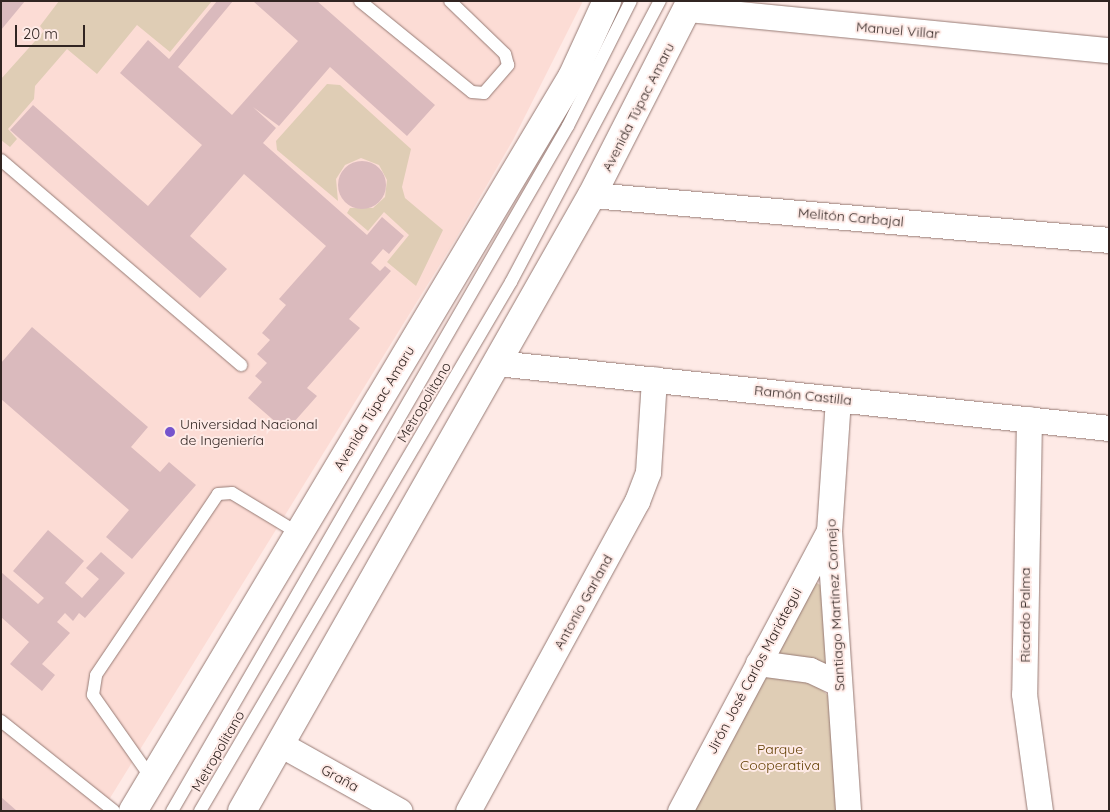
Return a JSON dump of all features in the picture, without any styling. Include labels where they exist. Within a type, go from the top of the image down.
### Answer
[{"type":"main road","name":"Avenida Túpac Amaru","points":[[134,811],[298,533],[572,77],[607,1]]},
{"type":"main road","name":"Avenida Túpac Amaru","points":[[242,811],[592,195],[689,5]]},
{"type":"street","name":"Manuel Villar","points":[[689,5],[1109,50]]},
{"type":"street","name":"Melitón Carbajal","points":[[592,195],[1109,240]]},
{"type":"street","name":"Ramón Castilla","points":[[497,363],[1109,428]]},
{"type":"street","name":"Antonio Garland","points":[[468,811],[637,501],[648,472],[654,379]]},
{"type":"street","name":"Santiago Martínez Cornejo","points":[[838,399],[829,531],[848,811]]},
{"type":"street","name":"Ricardo Palma","points":[[1029,419],[1024,694],[1040,811]]},
{"type":"street","name":"Jirón José Carlos Mariátegui","points":[[680,811],[829,531]]},
{"type":"street","points":[[758,663],[810,670],[838,683]]},
{"type":"street","name":"Graña","points":[[280,744],[400,811]]},
{"type":"lane","points":[[360,1],[472,92],[484,93],[508,65],[505,54],[450,1]]},
{"type":"lane","name":"Metropolitano","points":[[172,811],[568,126],[631,1]]},
{"type":"lane","name":"Metropolitano","points":[[200,811],[506,290],[660,1]]},
{"type":"lane","points":[[1,160],[240,365]]},
{"type":"lane","points":[[152,779],[94,695],[96,676],[218,494],[232,493],[298,533]]},
{"type":"lane","points":[[1,721],[114,811]]},
{"type":"shaded area","name":"Universidad Nacional de Ingeniería","points":[[1,1],[583,1],[513,140],[454,242],[102,811],[1,811]]},
{"type":"green space","points":[[59,1],[212,1],[170,52],[137,25],[97,74],[67,49],[35,86],[34,99],[8,129],[17,139],[10,147],[1,140],[1,79],[44,31],[40,26]]},
{"type":"green space","points":[[327,84],[340,85],[411,149],[402,187],[405,198],[443,230],[416,286],[387,262],[409,235],[384,212],[368,231],[347,213],[350,208],[373,208],[385,197],[387,180],[379,165],[361,158],[345,165],[336,179],[338,201],[277,150],[276,141]]},
{"type":"green space","points":[[813,581],[824,587],[829,666],[774,653]]},
{"type":"green space","name":"Parque Cooperativa","points":[[762,675],[812,681],[831,698],[843,811],[689,811]]},
{"type":"building","points":[[1,1],[25,1],[1,30]]},
{"type":"building","points":[[217,1],[233,1],[178,67],[232,115],[298,41],[253,1],[317,1],[435,105],[407,136],[330,67],[279,126],[253,107],[276,128],[263,143],[367,235],[382,217],[404,236],[389,254],[383,249],[371,263],[380,271],[385,266],[391,271],[349,319],[360,328],[307,388],[317,396],[286,431],[248,398],[262,382],[255,376],[267,363],[257,354],[270,340],[262,333],[286,305],[279,299],[326,246],[244,174],[190,236],[227,269],[200,298],[10,130],[33,105],[148,206],[202,145],[120,73],[148,40],[169,59]]},
{"type":"building","points":[[362,161],[371,163],[379,168],[384,176],[386,185],[384,194],[379,202],[371,207],[362,209],[353,207],[345,202],[340,194],[338,185],[340,176],[345,168],[353,163]]},
{"type":"building","points":[[32,327],[148,427],[131,447],[160,472],[169,462],[196,485],[132,559],[106,537],[129,510],[1,399],[1,363]]},
{"type":"building","points":[[48,530],[84,561],[65,583],[82,598],[99,579],[86,568],[101,552],[125,573],[85,618],[79,613],[73,621],[65,613],[57,622],[70,633],[42,664],[55,675],[42,691],[10,664],[29,642],[1,617],[1,572],[38,604],[44,598],[13,571]]},
{"type":"building","points":[[1,797],[17,811],[1,811]]},
{"type":"place","name":"Universidad Nacional de Ingeniería","points":[[170,432]]}]
